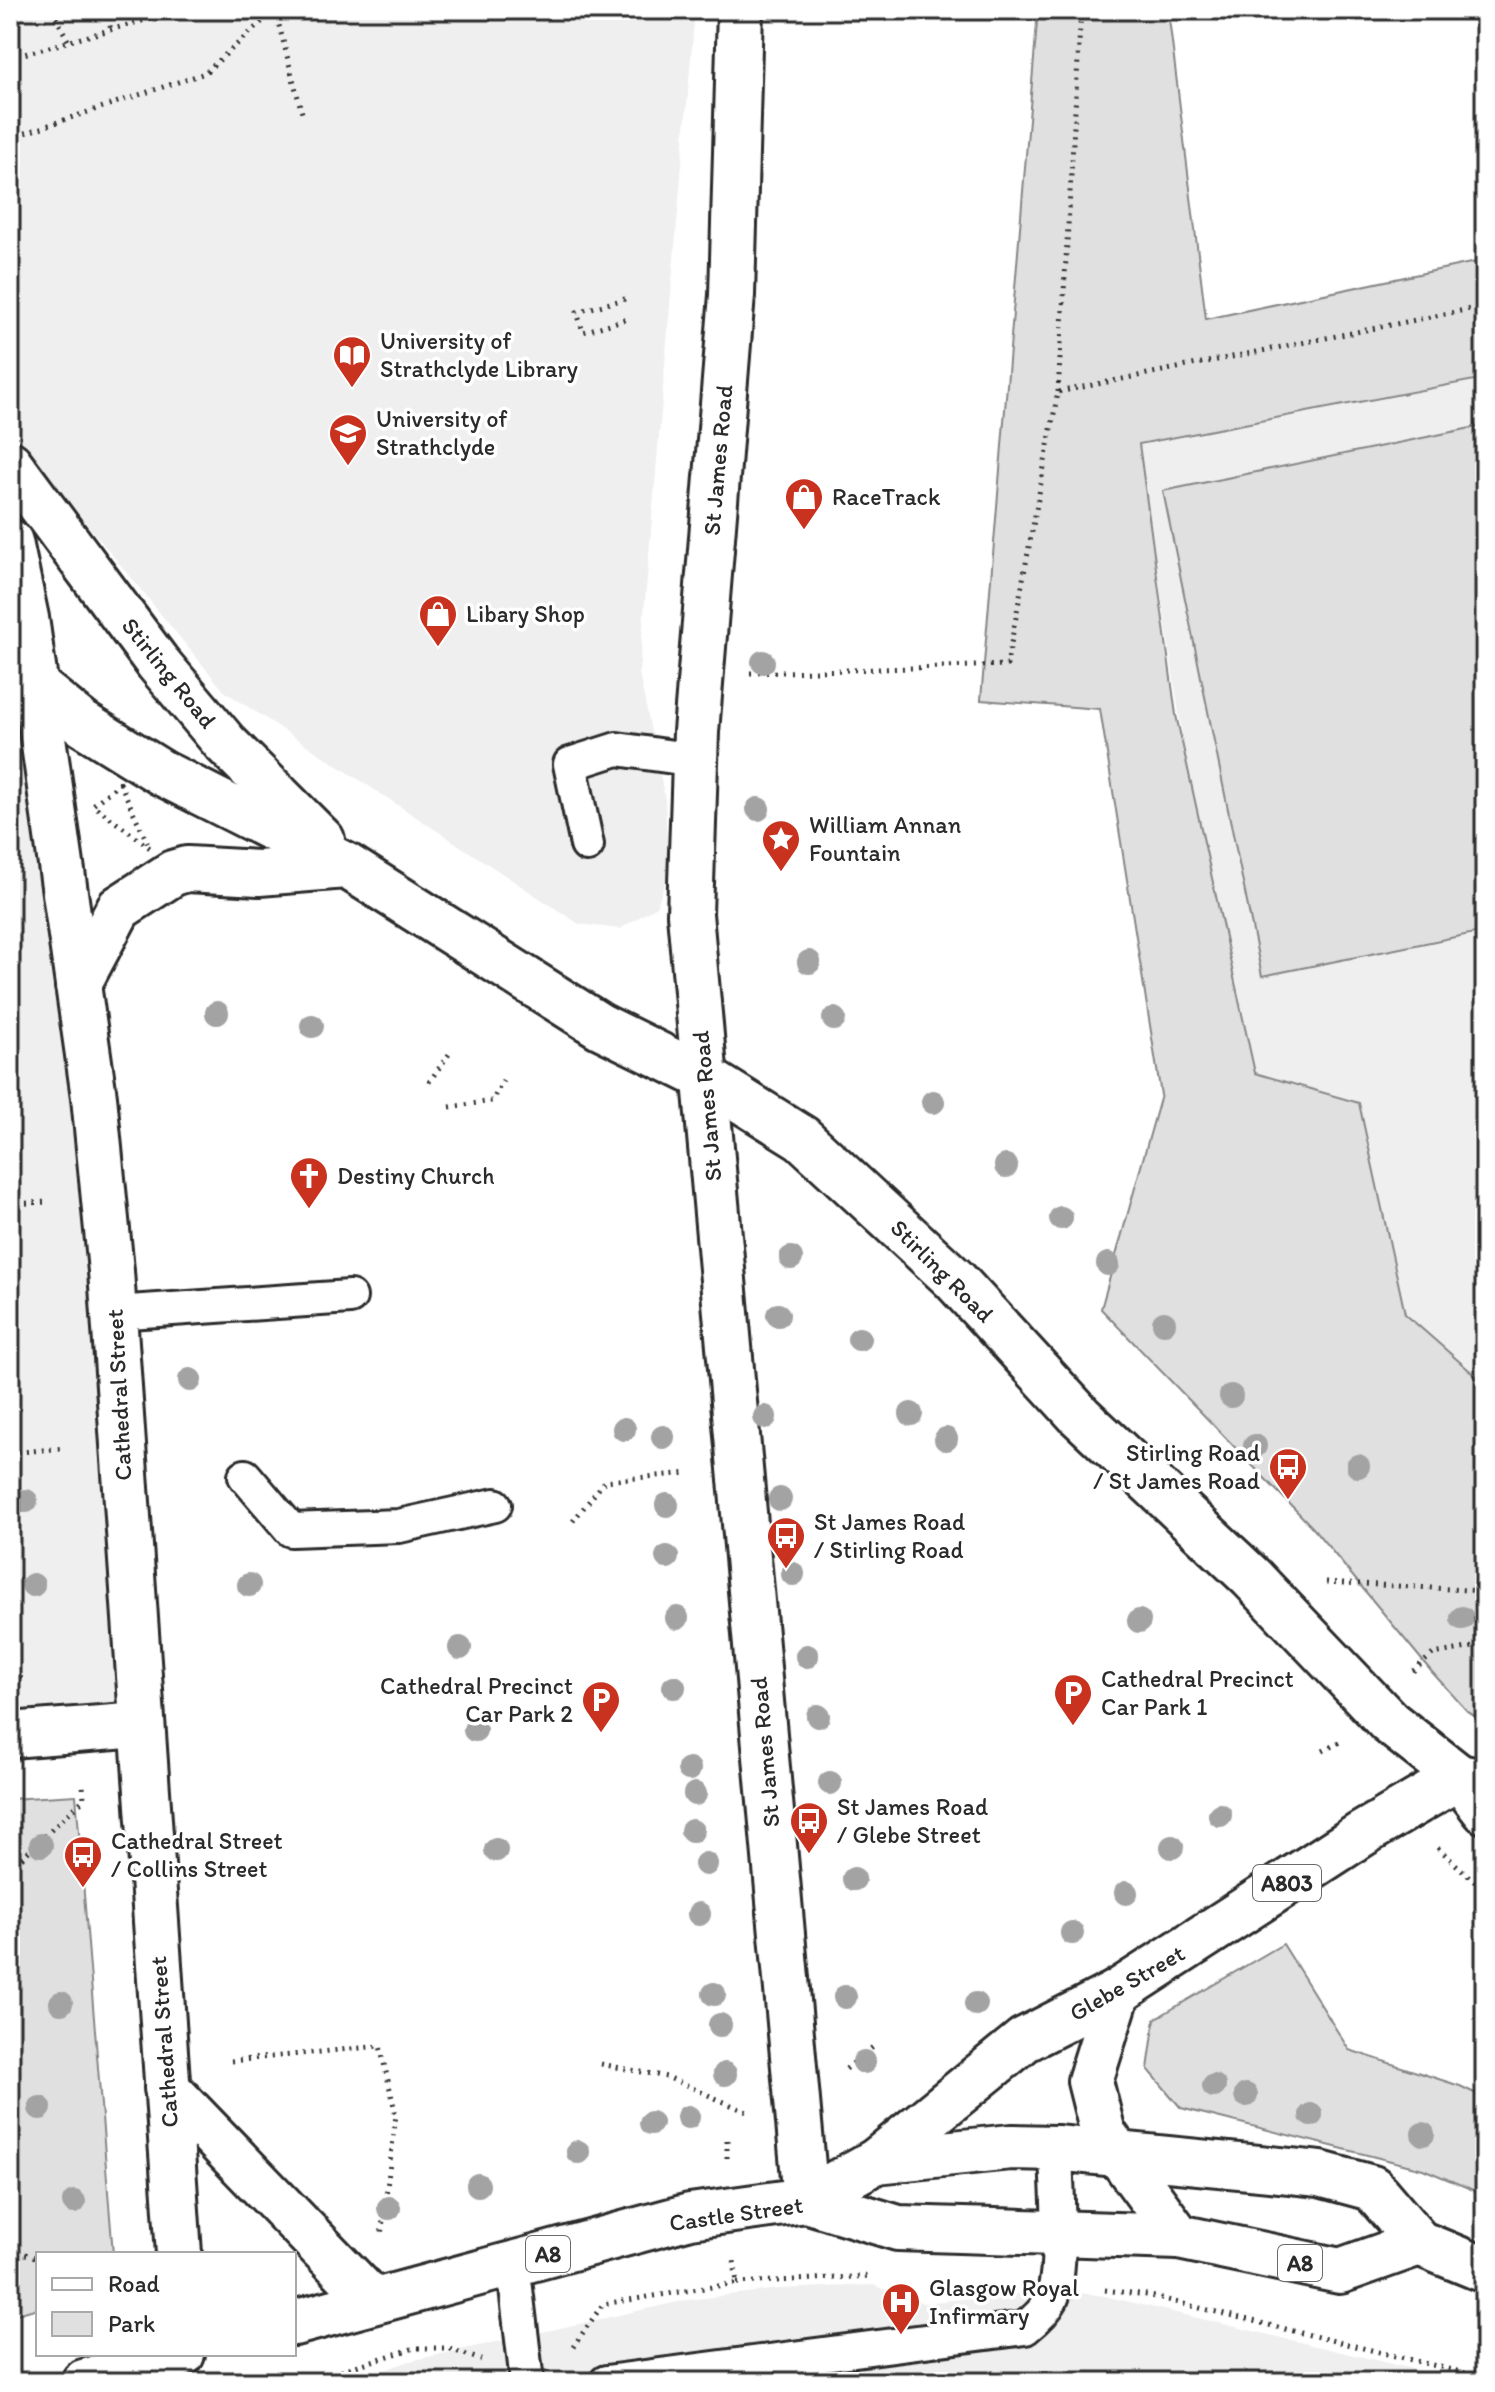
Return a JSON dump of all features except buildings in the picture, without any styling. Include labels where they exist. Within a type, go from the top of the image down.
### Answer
[{"type":"main road","name":"St James Road","points":[[740,10],[732,295],[700,674],[690,914],[806,2200]]},
{"type":"main road","name":"Stirling Road","points":[[10,464],[157,662],[205,720],[347,866]]},
{"type":"main road","name":"Cathedral Street","points":[[10,542],[36,686],[94,1097],[114,1313],[179,2252]]},
{"type":"main road","name":"Stirling Road","points":[[36,686],[83,724],[162,773],[347,866],[600,1026],[704,1077],[802,1138],[954,1279],[1080,1416],[1251,1577],[1389,1722],[1472,1780],[1485,1811]]},
{"type":"main road","points":[[78,985],[119,908],[173,873],[187,869],[259,873],[347,866]]},
{"type":"main road","points":[[10,1735],[141,1725]]},
{"type":"main road","name":"Glebe Street","points":[[806,2200],[876,2161],[1024,2040],[1118,1992],[1362,1834],[1472,1780]]},
{"type":"main road","points":[[1118,1992],[1090,2081],[1103,2133],[1179,2237]]},
{"type":"main road","points":[[167,2088],[373,2301]]},
{"type":"main road","points":[[876,2161],[1011,2147],[1056,2148],[1320,2174],[1372,2188],[1419,2243],[1485,2270]]},
{"type":"main road","name":"Castle Street","points":[[296,2322],[690,2216],[806,2200],[898,2228],[1179,2237],[1340,2271],[1419,2243]]},
{"type":"main road","points":[[84,2382],[174,2356]]},
{"type":"lane","points":[[587,845],[570,764],[617,749],[695,760]]},
{"type":"lane","points":[[114,1313],[350,1297]]},
{"type":"lane","points":[[245,1476],[291,1530],[399,1526],[495,1505]]},
{"type":"lane","points":[[606,2382],[1025,2328],[1050,2303],[1055,2283],[1058,2231],[1056,2148]]},
{"type":"lane","points":[[513,2263],[527,2382]]},
{"type":"lane","points":[[181,2356],[183,2382]]},
{"type":"path","points":[[52,10],[70,44]]},
{"type":"path","points":[[106,10],[111,30]]},
{"type":"path","points":[[10,58],[70,44],[181,10]]},
{"type":"path","points":[[10,138],[205,73],[275,10],[302,113]]},
{"type":"path","points":[[700,674],[1007,665],[1058,392],[1081,10]]},
{"type":"path","points":[[625,299],[577,312],[583,332],[630,318]]},
{"type":"path","points":[[1058,392],[1485,306]]},
{"type":"path","points":[[93,805],[150,848]]},
{"type":"path","points":[[429,1082],[452,1050]]},
{"type":"path","points":[[450,1107],[492,1101],[503,1081]]},
{"type":"path","points":[[10,1204],[47,1202]]},
{"type":"path","points":[[10,1453],[65,1448]]},
{"type":"path","points":[[573,1521],[605,1481],[693,1473]]},
{"type":"path","points":[[1251,1577],[1485,1591]]},
{"type":"path","points":[[10,1869],[84,1799],[83,1785]]},
{"type":"path","points":[[231,2061],[380,2046],[396,2115],[381,2242]]},
{"type":"path","points":[[843,2072],[873,2047]]},
{"type":"path","points":[[601,2064],[667,2077],[755,2116]]},
{"type":"path","points":[[729,2210],[737,2283]]},
{"type":"path","points":[[10,2249],[36,2257]]},
{"type":"path","points":[[571,2360],[572,2349],[603,2304],[737,2283],[885,2275]]},
{"type":"path","points":[[1055,2283],[1147,2295],[1485,2378]]},
{"type":"path","points":[[303,2382],[415,2348],[447,2348],[488,2362]]},
{"type":"shaded area","name":"University of Strathclyde","points":[[10,10],[695,10],[639,673],[665,799],[668,874],[657,906],[620,929],[579,924],[224,691],[10,431]]},
{"type":"shaded area","points":[[1485,378],[1485,1450],[1273,1349],[1139,444]]},
{"type":"shaded area","points":[[10,542],[26,618],[141,1725],[10,1734]]},
{"type":"shaded area","name":"Glasgow Royal Infirmary","points":[[873,2285],[923,2303],[1054,2290],[1105,2296],[1468,2382],[350,2382],[410,2361],[687,2300],[779,2289]]},
{"type":"green space","points":[[1038,10],[1168,10],[1206,319],[1485,260],[1485,378],[1139,444],[1176,715],[1255,1073],[1359,1103],[1405,1314],[1485,1384],[1485,1723],[1467,1711],[1431,1671],[1313,1528],[1101,1309],[1161,1095],[1100,709],[981,700]]},
{"type":"green space","points":[[1481,426],[1485,447],[1485,931],[1262,976],[1163,491]]},
{"type":"green space","points":[[76,1795],[113,2252],[36,2252],[36,2309],[10,2316],[10,1799]]},
{"type":"green space","points":[[1283,1944],[1349,2050],[1460,2086],[1485,2098],[1485,2195],[1423,2169],[1181,2108],[1148,2069],[1155,2019]]},
{"type":"place","name":"University of Strathclyde Library","points":[[352,389]]},
{"type":"place","name":"University of Strathclyde","points":[[348,467]]},
{"type":"place","name":"RaceTrack","points":[[804,531]]},
{"type":"place","name":"Libary Shop","points":[[438,648]]},
{"type":"place","name":"William Annan Fountain","points":[[781,873]]},
{"type":"place","name":"Destiny Church","points":[[309,1210]]},
{"type":"place","name":"Stirling Road / St James Road","points":[[1288,1501]]},
{"type":"place","name":"St James Road / Stirling Road","points":[[786,1570]]},
{"type":"place","name":"Cathedral Precinct Car Park 1","points":[[1073,1727]]},
{"type":"place","name":"Cathedral Precinct Car Park 2","points":[[601,1734]]},
{"type":"place","name":"St James Road / Glebe Street","points":[[809,1855]]},
{"type":"place","name":"Cathedral Street / Collins Street","points":[[83,1889]]},
{"type":"place","name":"Glasgow Royal Infirmary","points":[[901,2336]]}]
